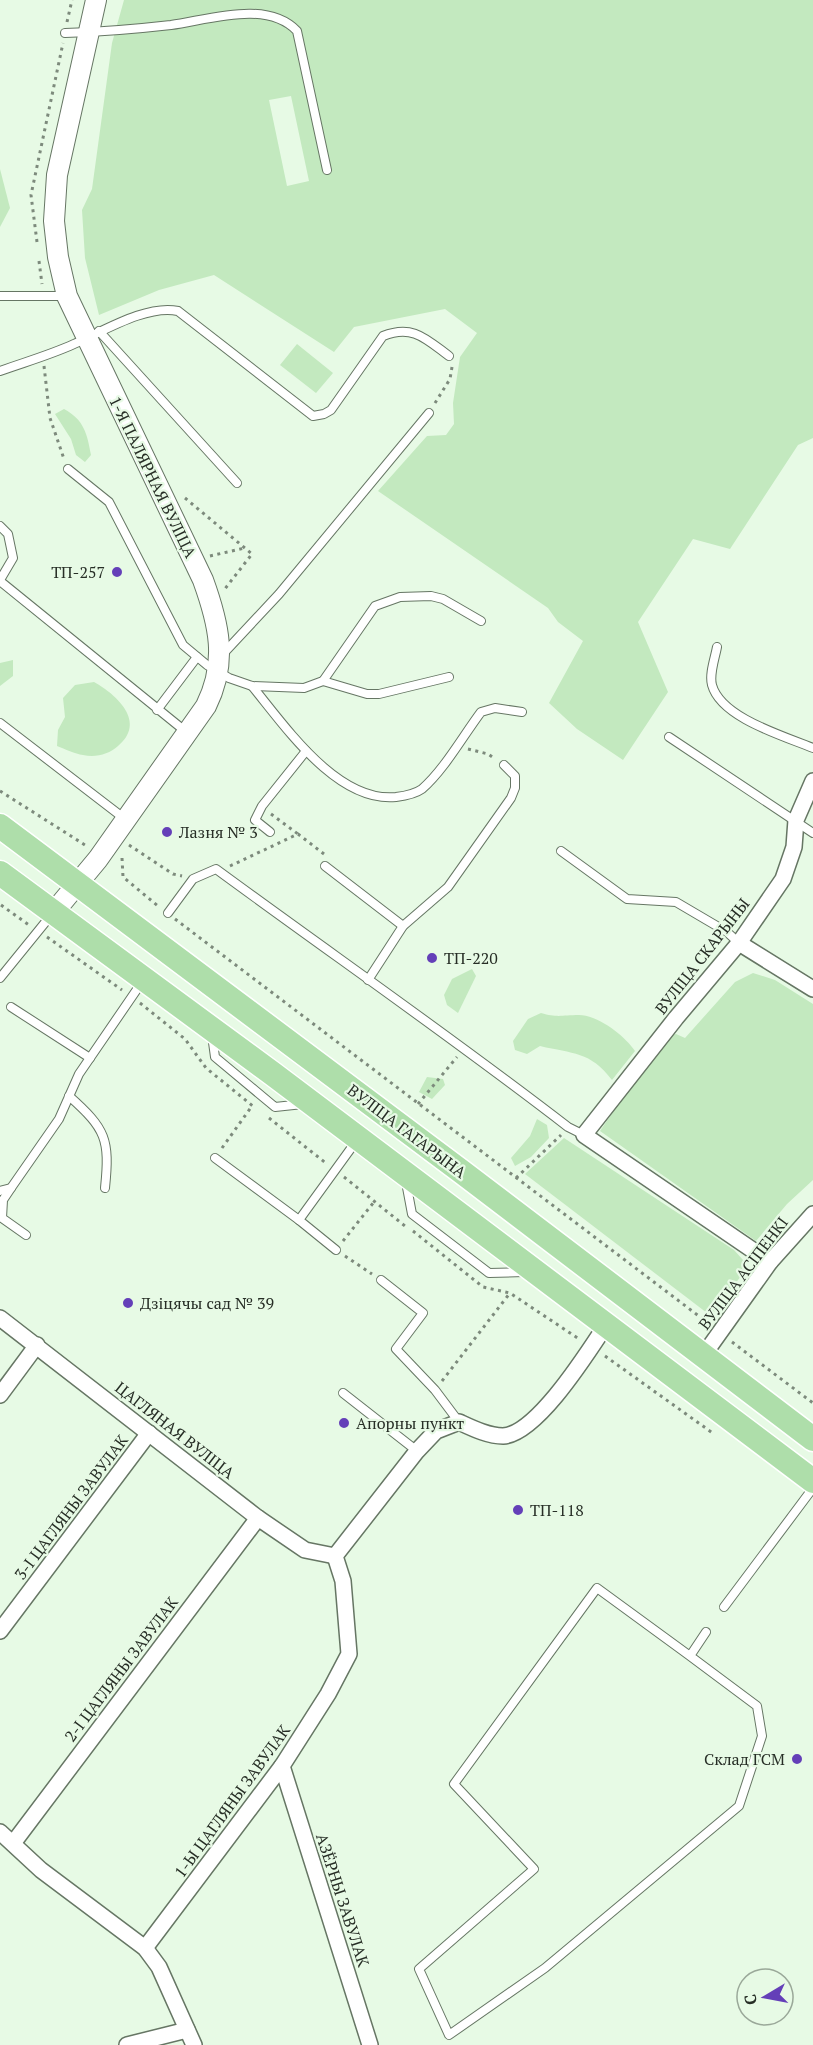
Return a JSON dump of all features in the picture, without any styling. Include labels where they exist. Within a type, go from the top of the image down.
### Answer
[{"type":"main road","name":"ВУЛІЦА ГАГАРЫНА","points":[[0,826],[462,1172],[813,1439]]},
{"type":"main road","points":[[0,873],[211,1027],[813,1481]]},
{"type":"main road","points":[[441,1200],[462,1172]]},
{"type":"street","name":"1-Я ПАЛЯРНАЯ ВУЛІЦА","points":[[54,912],[126,820],[188,733],[206,705],[220,665],[218,622],[203,580],[93,334],[67,296],[58,257],[54,221],[57,176],[96,0]]},
{"type":"street","name":"ВУЛІЦА СКАРЫНЫ","points":[[584,1135],[676,1018],[739,943],[783,879],[794,847],[796,820],[813,781]]},
{"type":"street","points":[[739,943],[813,989]]},
{"type":"street","points":[[584,1135],[770,1262]]},
{"type":"street","name":"ВУЛІЦА АСІПЕНКІ","points":[[703,1356],[770,1262],[813,1214]]},
{"type":"street","name":"ЦАГЛЯНАЯ ВУЛІЦА","points":[[0,1318],[258,1518],[305,1551],[335,1556]]},
{"type":"street","points":[[335,1556],[417,1450],[436,1431],[459,1422],[479,1431],[503,1436],[520,1430],[536,1418],[606,1325]]},
{"type":"street","points":[[0,1395],[37,1345]]},
{"type":"street","name":"3-І ЦАГЛЯНЫ ЗАВУЛАК","points":[[0,1631],[149,1433]]},
{"type":"street","name":"2-І ЦАГЛЯНЫ ЗАВУЛАК","points":[[14,1842],[258,1518]]},
{"type":"street","name":"1-Ы ЦАГЛЯНЫ ЗАВУЛАК","points":[[145,1948],[282,1767],[349,1654],[343,1581],[335,1556]]},
{"type":"street","name":"АЗЁРНЫ ЗАВУЛАК","points":[[282,1767],[370,2045]]},
{"type":"street","points":[[0,1832],[14,1842],[40,1870],[145,1948],[159,1967],[194,2045]]},
{"type":"street","points":[[127,2045],[187,2030]]},
{"type":"lane","points":[[65,33],[173,24],[234,5],[265,7],[286,16],[297,31],[327,170]]},
{"type":"lane","points":[[0,296],[67,296]]},
{"type":"lane","points":[[0,370],[158,311],[178,311],[313,416],[331,410],[383,336],[397,332],[416,332],[449,356]]},
{"type":"lane","points":[[93,334],[237,483]]},
{"type":"lane","points":[[220,665],[429,413]]},
{"type":"lane","points":[[68,469],[109,502],[168,620],[183,645],[197,657],[220,665],[252,686],[306,750],[349,785],[366,794],[392,797],[422,789],[481,712],[487,709],[504,708],[522,712]]},
{"type":"lane","points":[[0,526],[8,534],[13,558],[0,581],[188,733]]},
{"type":"lane","points":[[252,686],[304,688],[323,681],[375,606],[385,600],[431,596],[443,599],[481,621]]},
{"type":"lane","points":[[717,647],[711,683],[719,701],[745,719],[813,748]]},
{"type":"lane","points":[[157,710],[197,657]]},
{"type":"lane","points":[[323,681],[367,694],[379,694],[449,677]]},
{"type":"lane","points":[[0,723],[126,820]]},
{"type":"lane","points":[[669,736],[813,833]]},
{"type":"lane","points":[[270,832],[255,820],[262,806],[306,750]]},
{"type":"lane","points":[[368,980],[403,926],[448,887],[511,798],[515,788],[515,776],[504,765]]},
{"type":"lane","points":[[561,851],[627,899],[676,902],[727,932],[739,943]]},
{"type":"lane","points":[[325,866],[403,926]]},
{"type":"lane","points":[[168,913],[193,879],[216,869],[368,980],[466,1047],[568,1127],[584,1135]]},
{"type":"lane","points":[[0,978],[54,912]]},
{"type":"lane","points":[[26,1235],[2,1218],[3,1200],[59,1119],[90,1058],[145,979]]},
{"type":"lane","points":[[11,1007],[90,1058]]},
{"type":"lane","points":[[69,1096],[93,1117],[100,1128],[108,1158],[105,1188]]},
{"type":"lane","points":[[299,1220],[358,1139]]},
{"type":"lane","points":[[215,1158],[336,1250]]},
{"type":"lane","points":[[404,1174],[412,1214],[489,1273],[533,1271]]},
{"type":"lane","points":[[0,1191],[11,1188]]},
{"type":"lane","points":[[381,1280],[423,1313],[396,1349],[435,1390],[459,1422]]},
{"type":"lane","points":[[344,1393],[417,1450]]},
{"type":"lane","points":[[724,1607],[813,1488]]},
{"type":"lane","points":[[597,1588],[690,1656],[757,1706],[762,1736],[739,1806],[545,1968],[449,2034],[418,1969],[534,1869],[454,1784],[597,1588]]},
{"type":"lane","points":[[690,1656],[706,1632]]},
{"type":"path","points":[[44,296],[31,195],[72,0]]},
{"type":"path","points":[[42,356],[49,389],[50,418],[68,469]]},
{"type":"path","points":[[429,413],[450,379],[452,366],[449,356]]},
{"type":"path","points":[[185,498],[252,554],[222,592]]},
{"type":"path","points":[[208,556],[246,548]]},
{"type":"path","points":[[457,746],[488,754],[504,765]]},
{"type":"path","points":[[0,790],[84,846],[91,837]]},
{"type":"path","points":[[262,806],[298,834]]},
{"type":"path","points":[[128,844],[173,874],[193,879]]},
{"type":"path","points":[[227,867],[262,850]]},
{"type":"path","points":[[123,877],[813,1403]]},
{"type":"path","points":[[418,1104],[466,1047]]},
{"type":"path","points":[[215,1158],[252,1106]]},
{"type":"path","points":[[516,1178],[568,1127]]},
{"type":"path","points":[[375,1202],[336,1250],[381,1280]]},
{"type":"path","points":[[435,1390],[510,1293]]},
{"type":"green space","points":[[124,0],[813,0],[813,438],[798,445],[730,549],[693,539],[638,622],[668,692],[623,760],[577,729],[549,703],[583,641],[558,622],[548,608],[378,491],[427,436],[446,435],[454,424],[453,403],[460,357],[477,333],[445,309],[354,327],[334,352],[214,275],[159,290],[99,315],[85,258],[82,210],[92,189],[112,43]],"holes":[[[291,96],[309,181],[287,186],[269,100]]]},
{"type":"green space","points":[[0,169],[10,208],[0,227]]},
{"type":"green space","points":[[297,344],[333,373],[316,393],[280,365]]},
{"type":"green space","points":[[64,409],[71,413],[84,428],[91,455],[85,462],[76,455],[71,439],[55,414]]},
{"type":"green space","points":[[13,660],[13,676],[0,686],[0,663]]},
{"type":"green space","points":[[94,682],[112,694],[126,710],[130,728],[126,737],[114,749],[102,755],[88,756],[57,746],[58,730],[65,717],[63,698],[75,685]]},
{"type":"green space","points":[[472,969],[476,976],[458,1013],[447,1005],[444,995],[452,979]]},
{"type":"green space","points":[[753,973],[775,980],[813,1004],[813,1180],[787,1204],[756,1241],[600,1131],[664,1037],[676,1034],[685,1038],[735,982]]},
{"type":"green space","points":[[541,1013],[556,1016],[586,1016],[602,1022],[625,1039],[635,1051],[612,1080],[596,1064],[580,1055],[540,1046],[527,1054],[515,1050],[513,1041],[528,1019]]},
{"type":"green space","points":[[427,1077],[443,1079],[445,1085],[432,1099],[419,1092]]},
{"type":"green space","points":[[537,1119],[547,1125],[549,1138],[531,1157],[515,1166],[511,1158],[530,1136]]},
{"type":"green space","points":[[564,1138],[734,1250],[743,1260],[744,1272],[711,1316],[525,1174]]},
{"type":"place","name":"ТП-257","points":[[117,572]]},
{"type":"place","name":"Лазня № 3","points":[[167,832]]},
{"type":"place","name":"ТП-220","points":[[432,958]]},
{"type":"place","name":"Дзіцячы сад № 39","points":[[128,1303]]},
{"type":"place","name":"Апорны пункт","points":[[344,1423]]},
{"type":"place","name":"ТП-118","points":[[518,1510]]},
{"type":"place","name":"Склад ГСМ","points":[[797,1759]]}]
